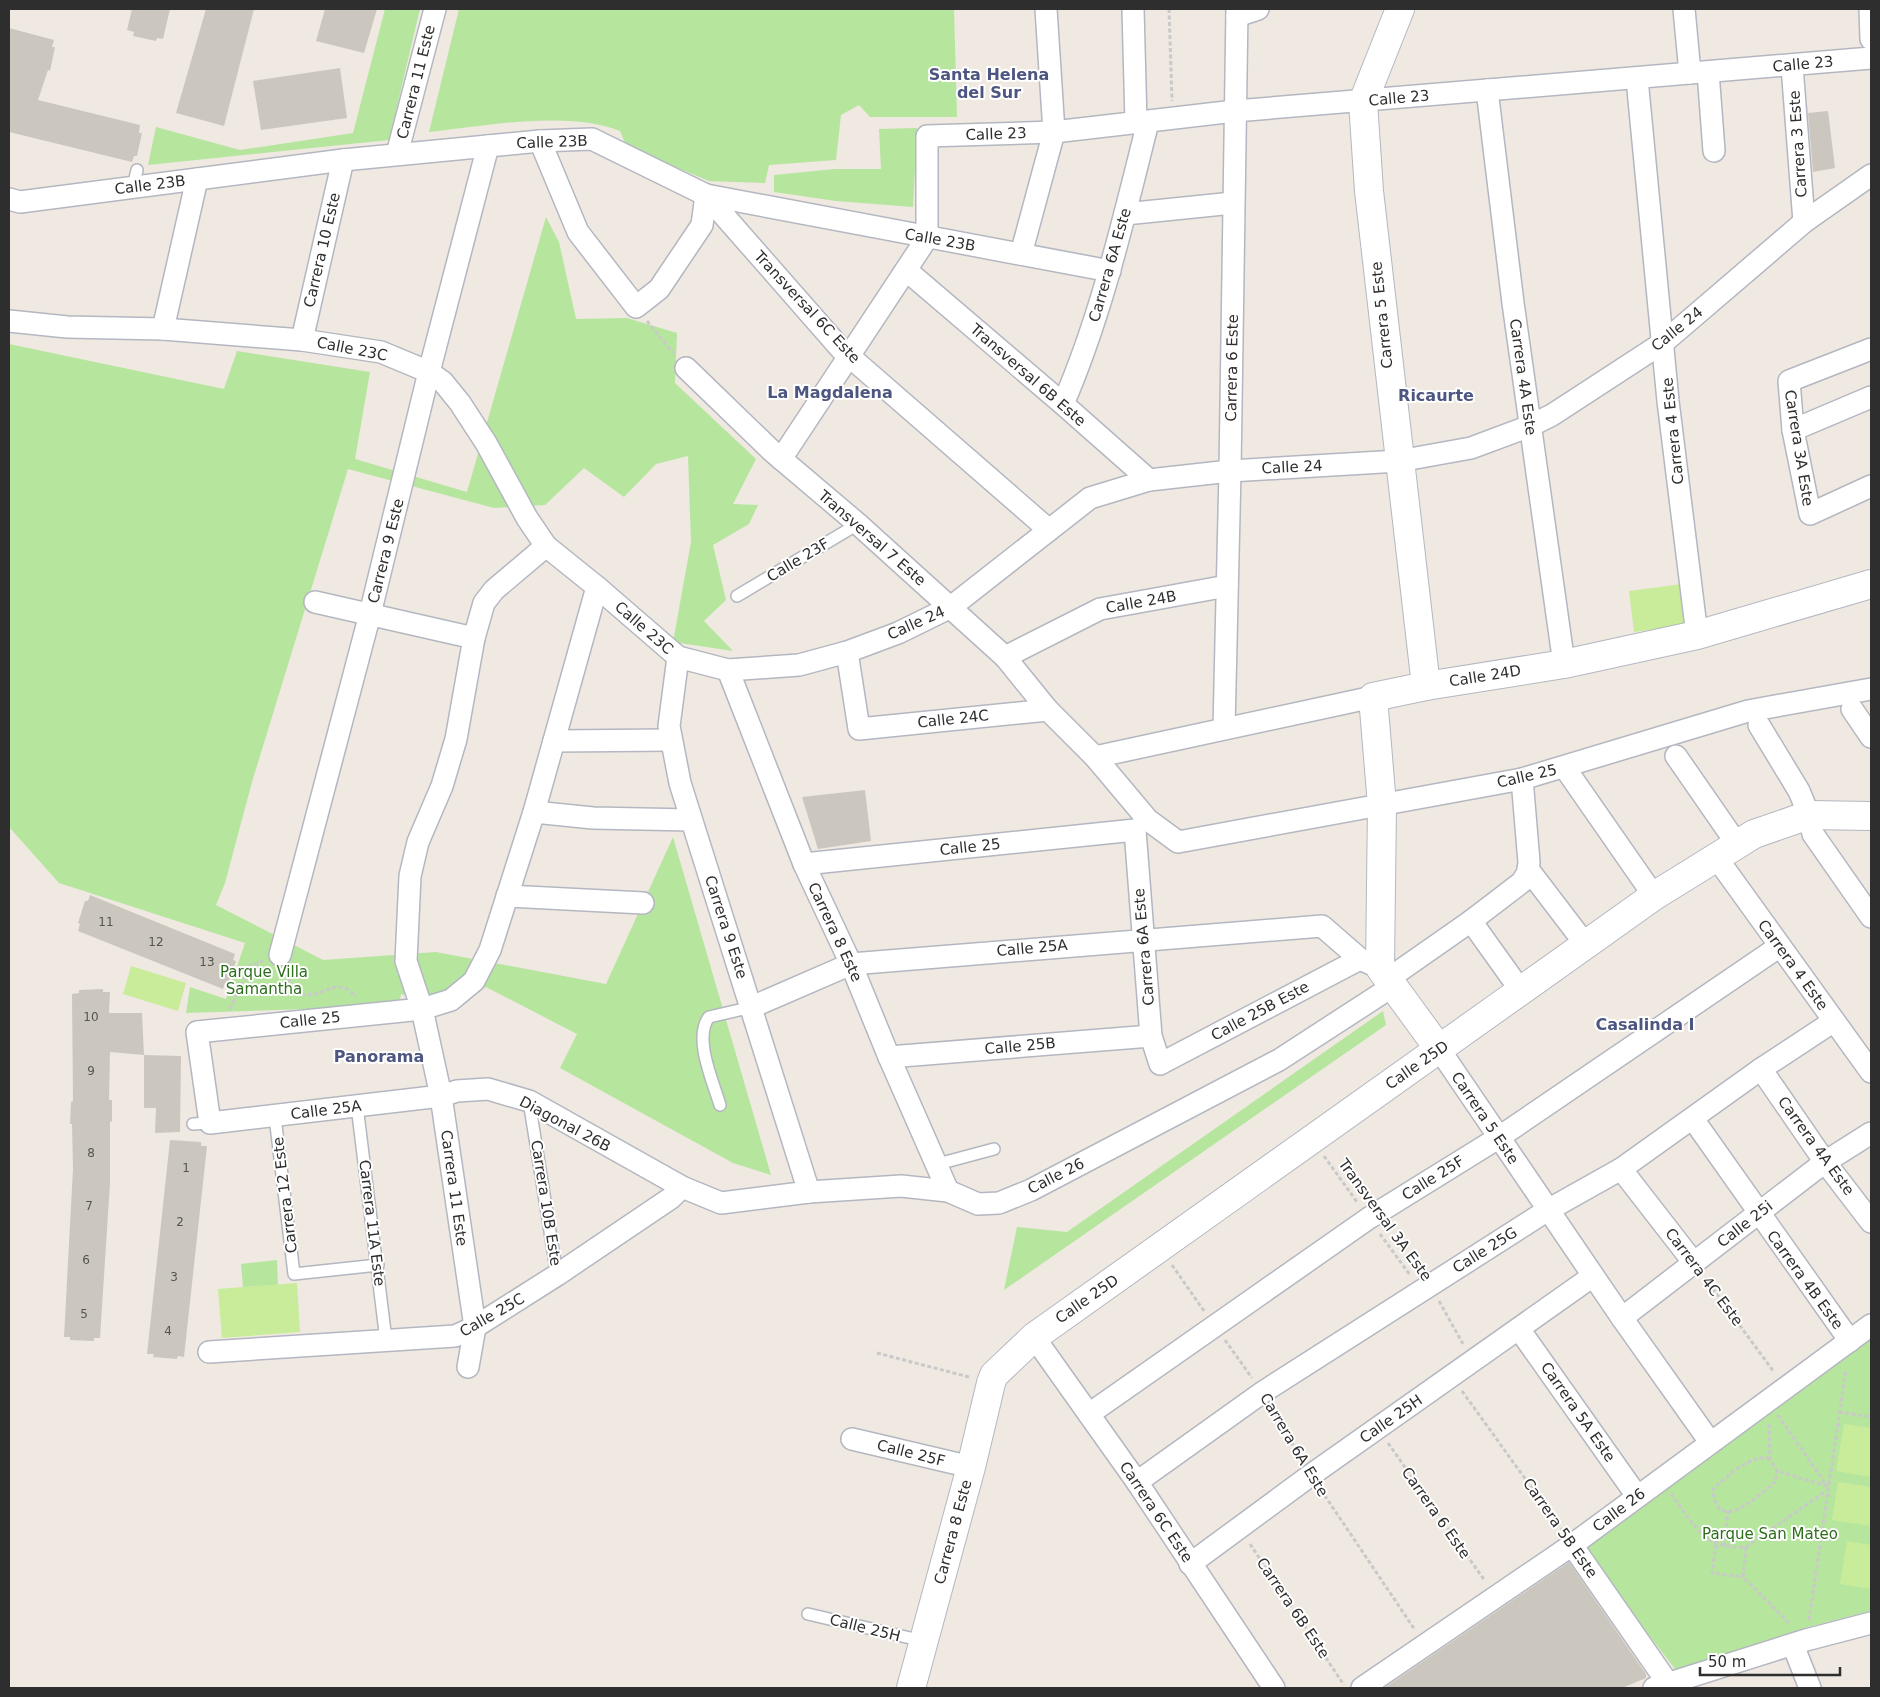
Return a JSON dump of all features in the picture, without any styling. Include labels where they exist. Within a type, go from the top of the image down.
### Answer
[{"type":"street","name":"Carrera 11 Este","points":[[397,154],[435,9]]},
{"type":"street","points":[[1022,254],[1054,132],[1046,9]]},
{"type":"street","name":"Carrera 6A Este","points":[[1064,404],[1082,362],[1110,271],[1125,214],[1142,123],[1133,9]]},
{"type":"street","points":[[1237,12],[1258,9]]},
{"type":"street","name":"Carrera 5 Este","points":[[1400,9],[1363,102],[1369,191],[1426,686]]},
{"type":"street","points":[[1684,9],[1714,151]]},
{"type":"street","points":[[1870,9],[1871,39]]},
{"type":"street","name":"Carrera 6 Este","points":[[1224,728],[1237,12]]},
{"type":"street","name":"Calle 23","points":[[927,238],[927,136],[1054,132],[1235,111],[1363,102],[1871,58]]},
{"type":"street","name":"Carrera 3 Este","points":[[1792,66],[1804,222]]},
{"type":"street","name":"Carrera 4 Este","points":[[1637,78],[1664,342],[1668,401],[1697,635]]},
{"type":"street","name":"Carrera 4A Este","points":[[1487,90],[1530,426],[1564,664]]},
{"type":"street","name":"Calle 23B","points":[[9,199],[20,202],[135,178],[197,179],[397,154],[540,141],[592,139],[706,195],[1110,271]]},
{"type":"street","points":[[540,141],[578,232],[636,307],[659,288],[702,225],[706,195]]},
{"type":"street","name":"Carrera 9 Este","points":[[276,962],[370,614],[429,372],[488,146]]},
{"type":"street","name":"Carrera 10 Este","points":[[302,340],[343,160]]},
{"type":"street","name":"Calle 24","points":[[678,657],[728,670],[799,665],[847,652],[898,633],[951,607],[1090,498],[1149,480],[1230,470],[1399,461],[1472,448],[1530,426],[1552,415],[1664,342],[1804,222],[1871,175]]},
{"type":"street","points":[[163,329],[197,179]]},
{"type":"street","name":"Transversal 6C Este","points":[[706,195],[849,356],[1049,530]]},
{"type":"street","points":[[1125,214],[1234,203]]},
{"type":"street","points":[[781,459],[927,238]]},
{"type":"street","name":"Transversal 6B Este","points":[[906,270],[1064,404],[1149,480]]},
{"type":"street","name":"Calle 23C","points":[[9,321],[67,327],[163,329],[302,340],[381,352],[429,372],[443,382],[460,402],[486,443],[527,518],[546,546],[678,657]]},
{"type":"street","name":"Carrera 3A Este","points":[[1871,349],[1789,381],[1793,430],[1810,514],[1871,486]]},
{"type":"street","name":"Transversal 7 Este","points":[[686,368],[781,459],[858,524],[1005,657],[1048,710],[1095,757],[1142,825],[1178,842]]},
{"type":"street","points":[[1793,430],[1871,398]]},
{"type":"street","name":"Carrera 11 Este","points":[[468,1368],[475,1327],[441,1096],[422,1009],[406,961],[410,876],[418,842],[442,786],[456,739],[474,638],[484,603],[494,590],[546,546]]},
{"type":"street","name":"Calle 24D","points":[[1095,757],[1426,686],[1564,664],[1697,635],[1871,584]]},
{"type":"street","name":"Calle 24B","points":[[1005,657],[1100,609],[1227,586]]},
{"type":"street","name":"Calle 25","points":[[202,1123],[197,1032],[422,1009],[451,1000],[474,981],[490,950],[534,812],[597,587]]},
{"type":"street","points":[[315,602],[474,638]]},
{"type":"street","name":"Calle 24C","points":[[847,652],[859,728],[1048,710]]},
{"type":"street","name":"Carrera 9 Este","points":[[678,657],[669,726],[671,740],[691,820],[810,1192]]},
{"type":"street","name":"Carrera 8 Este","points":[[728,670],[804,864],[851,964],[888,1057],[938,1164],[948,1191]]},
{"type":"street","name":"Calle 25","points":[[1178,842],[1522,779],[1565,768],[1748,712],[1871,689]]},
{"type":"street","points":[[1373,697],[1382,805],[1380,973]]},
{"type":"street","points":[[1852,709],[1871,738]]},
{"type":"street","points":[[1760,725],[1799,791],[1809,815],[1812,834],[1871,916]]},
{"type":"street","points":[[554,742],[671,740]]},
{"type":"street","name":"Carrera 4 Este","points":[[1676,756],[1726,851],[1780,946],[1871,1072]]},
{"type":"street","points":[[1565,768],[1654,896]]},
{"type":"street","points":[[1522,779],[1525,876],[1586,944]]},
{"type":"street","points":[[534,812],[593,818],[691,820]]},
{"type":"street","name":"Calle 25D","points":[[993,1379],[1034,1338],[1654,896],[1754,834],[1809,815],[1869,815]]},
{"type":"street","name":"Carrera 6A Este","points":[[1142,825],[1142,939],[1151,1036],[1160,1064]]},
{"type":"street","name":"Calle 25","points":[[804,864],[1142,825]]},
{"type":"street","name":"Calle 25B Este","points":[[1160,1064],[1380,973],[1471,921],[1525,876]]},
{"type":"street","points":[[507,896],[642,903]]},
{"type":"street","points":[[1471,921],[1521,991]]},
{"type":"street","name":"Calle 25A","points":[[752,1007],[851,964],[1142,939],[1322,926],[1380,973]]},
{"type":"street","name":"Calle 25F","points":[[1089,1414],[1369,1218],[1498,1138],[1780,946]]},
{"type":"street","name":"Carrera 5 Este","points":[[1380,973],[1439,1049],[1593,1276],[1710,1442]]},
{"type":"street","name":"Calle 26","points":[[682,1187],[721,1203],[810,1192],[901,1186],[948,1191],[978,1204],[999,1202],[1031,1190],[1279,1060],[1380,973]]},
{"type":"street","name":"Calle 25G","points":[[1137,1482],[1263,1392],[1548,1210],[1621,1168],[1693,1119],[1761,1069],[1834,1021]]},
{"type":"street","name":"Calle 25B","points":[[888,1057],[1151,1036]]},
{"type":"street","name":"Carrera 4A Este","points":[[1761,1069],[1825,1162],[1871,1222]]},
{"type":"street","name":"Diagonal 26B","points":[[441,1096],[457,1090],[488,1089],[529,1101],[682,1187]]},
{"type":"street","name":"Calle 25A","points":[[202,1123],[275,1117],[441,1096]]},
{"type":"street","name":"Carrera 4B Este","points":[[1693,1119],[1758,1214],[1850,1341]]},
{"type":"street","name":"Calle 25i","points":[[1622,1318],[1825,1162],[1871,1133]]},
{"type":"street","name":"Carrera 4C Este","points":[[1621,1168],[1694,1263]]},
{"type":"street","name":"Calle 25C","points":[[209,1352],[455,1336],[475,1327],[558,1275],[671,1198],[682,1187]]},
{"type":"street","name":"Calle 25H","points":[[1190,1564],[1310,1475],[1593,1276]]},
{"type":"street","name":"Calle 26","points":[[1362,1688],[1572,1545],[1659,1479],[1871,1325]]},
{"type":"street","name":"Carrera 5A Este","points":[[1519,1329],[1637,1496]]},
{"type":"street","name":"Carrera 6C Este","points":[[1034,1338],[1137,1482],[1274,1688]]},
{"type":"street","name":"Carrera 8 Este","points":[[910,1688],[971,1467],[993,1379]]},
{"type":"street","name":"Calle 25F","points":[[852,1439],[971,1467]]},
{"type":"street","name":"Carrera 5B Este","points":[[1572,1545],[1660,1685]]},
{"type":"street","points":[[1660,1685],[1871,1623]]},
{"type":"street","points":[[1800,1643],[1810,1688]]},
{"type":"lane","name":"Calle 23F","points":[[737,596],[858,524]]},
{"type":"lane","points":[[720,1105],[701,1038],[703,1024],[709,1017],[752,1007]]},
{"type":"lane","name":"Carrera 10B Este","points":[[529,1101],[558,1275]]},
{"type":"lane","name":"Carrera 11A Este","points":[[358,1106],[386,1340]]},
{"type":"lane","name":"Carrera 12 Este","points":[[275,1117],[294,1274],[378,1265]]},
{"type":"lane","points":[[938,1164],[994,1149]]},
{"type":"lane","name":"Calle 25H","points":[[808,1614],[923,1642]]},
{"type":"path","points":[[1168,9],[1173,118]]},
{"type":"path","points":[[636,307],[686,368]]},
{"type":"path","points":[[220,1029],[250,966],[260,961],[276,962],[292,986],[305,994],[318,995],[339,988],[348,989],[360,1002],[367,1015]]},
{"type":"path","name":"Transversal 3A Este","points":[[1312,1140],[1421,1291],[1437,1297],[1472,1360]]},
{"type":"path","name":"Carrera 6A Este","points":[[1160,1248],[1263,1392],[1310,1475],[1425,1645]]},
{"type":"path","name":"Carrera 4C Este","points":[[1694,1263],[1786,1387]]},
{"type":"path","points":[[1800,1643],[1850,1341]]},
{"type":"path","points":[[877,1353],[993,1379]]},
{"type":"path","name":"Carrera 5B Este","points":[[1451,1376],[1572,1545]]},
{"type":"path","points":[[1768,1401],[1827,1486]]},
{"type":"path","points":[[1768,1401],[1770,1459],[1777,1471],[1775,1482],[1740,1510],[1728,1511],[1717,1506],[1713,1490],[1731,1474],[1756,1459],[1764,1457],[1770,1459]]},
{"type":"path","points":[[1839,1412],[1871,1417]]},
{"type":"path","name":"Carrera 6 Este","points":[[1377,1429],[1495,1596]]},
{"type":"path","points":[[1777,1471],[1827,1486]]},
{"type":"path","points":[[1659,1479],[1703,1537],[1724,1546],[1746,1547],[1826,1490]]},
{"type":"path","points":[[1724,1546],[1728,1511]]},
{"type":"path","name":"Carrera 6B Este","points":[[1239,1527],[1346,1688]]},
{"type":"path","points":[[1716,1544],[1712,1573],[1743,1576],[1800,1643]]},
{"type":"path","points":[[1743,1576],[1746,1547]]},
{"type":"green space","points":[[385,9],[420,9],[389,140],[148,165],[156,127],[240,150],[353,133]]},
{"type":"green space","points":[[459,9],[954,9],[957,117],[870,117],[859,105],[841,115],[836,160],[769,165],[765,183],[709,181],[627,147],[620,131],[576,121],[526,121],[429,132]]},
{"type":"green space","points":[[917,128],[913,207],[836,201],[774,192],[774,175],[835,169],[881,169],[879,129]]},
{"type":"green space","name":"Parque Villa Samantha","points":[[546,217],[559,242],[576,319],[627,318],[677,333],[675,383],[756,459],[733,504],[758,505],[749,524],[713,545],[726,600],[704,621],[733,651],[673,642],[691,542],[688,456],[656,464],[624,497],[584,468],[545,505],[494,508],[348,469],[252,782],[225,883],[216,905],[323,960],[436,952],[606,984],[673,837],[771,1175],[733,1163],[560,1068],[577,1034],[486,987],[447,1009],[401,994],[399,1006],[186,1013],[190,987],[226,999],[245,943],[59,883],[9,827],[9,344],[224,389],[237,351],[370,372],[355,459],[467,492]]},
{"type":"green space","points":[[1682,584],[1687,625],[1634,632],[1629,591]]},
{"type":"green space","points":[[131,966],[186,983],[178,1011],[123,994]]},
{"type":"green space","points":[[1383,1011],[1386,1025],[1004,1290],[1017,1227],[1067,1232]]},
{"type":"green space","points":[[277,1260],[278,1285],[243,1287],[241,1264]]},
{"type":"green space","points":[[297,1283],[300,1332],[222,1338],[218,1289]]},
{"type":"green space","name":"Parque San Mateo","points":[[1871,1338],[1871,1611],[1808,1627],[1705,1663],[1675,1669],[1582,1548]]},
{"type":"green space","points":[[1844,1424],[1871,1428],[1871,1477],[1836,1471]]},
{"type":"green space","points":[[1838,1482],[1871,1487],[1871,1526],[1832,1520]]},
{"type":"green space","points":[[1847,1541],[1871,1545],[1871,1589],[1840,1584]]},
{"type":"building","points":[[132,9],[170,9],[163,39],[157,38],[156,41],[133,36],[134,32],[127,30]]},
{"type":"building","points":[[206,9],[254,9],[224,126],[176,113]]},
{"type":"building","points":[[325,9],[377,9],[364,53],[316,41]]},
{"type":"building","points":[[9,28],[54,40],[52,47],[55,47],[50,71],[48,70],[38,100],[140,125],[139,133],[142,133],[137,156],[134,156],[132,162],[9,132]]},
{"type":"building","points":[[340,68],[347,118],[261,130],[253,81]]},
{"type":"building","points":[[1828,111],[1835,168],[1813,172],[1808,113]]},
{"type":"building","points":[[865,790],[871,841],[818,849],[802,797]]},
{"type":"building","points":[[90,895],[235,954],[233,960],[236,961],[228,984],[225,983],[223,989],[78,931],[80,924],[78,923],[85,901],[88,901]]},
{"type":"building","points":[[103,989],[103,992],[110,992],[109,1013],[142,1013],[144,1055],[110,1052],[109,1100],[112,1100],[112,1121],[110,1122],[110,1183],[100,1338],[94,1338],[94,1341],[70,1340],[70,1337],[64,1337],[73,1169],[72,1124],[70,1124],[71,1102],[73,1101],[72,994],[79,993],[79,990]]},
{"type":"building","points":[[144,1055],[181,1056],[180,1132],[155,1133],[156,1108],[144,1108]]},
{"type":"building","points":[[170,1140],[201,1142],[201,1146],[207,1146],[184,1357],[178,1356],[177,1359],[153,1357],[154,1354],[147,1354]]},
{"type":"building","points":[[1569,1562],[1646,1674],[1646,1678],[1622,1688],[1384,1688]]},
{"type":"district","name":"Santa Helena del Sur","points":[[989,83]]},
{"type":"district","name":"La Magdalena","points":[[830,392]]},
{"type":"district","name":"Ricaurte","points":[[1436,395]]},
{"type":"district","name":"Casalinda I","points":[[1645,1024]]},
{"type":"district","name":"Panorama","points":[[379,1056]]}]
